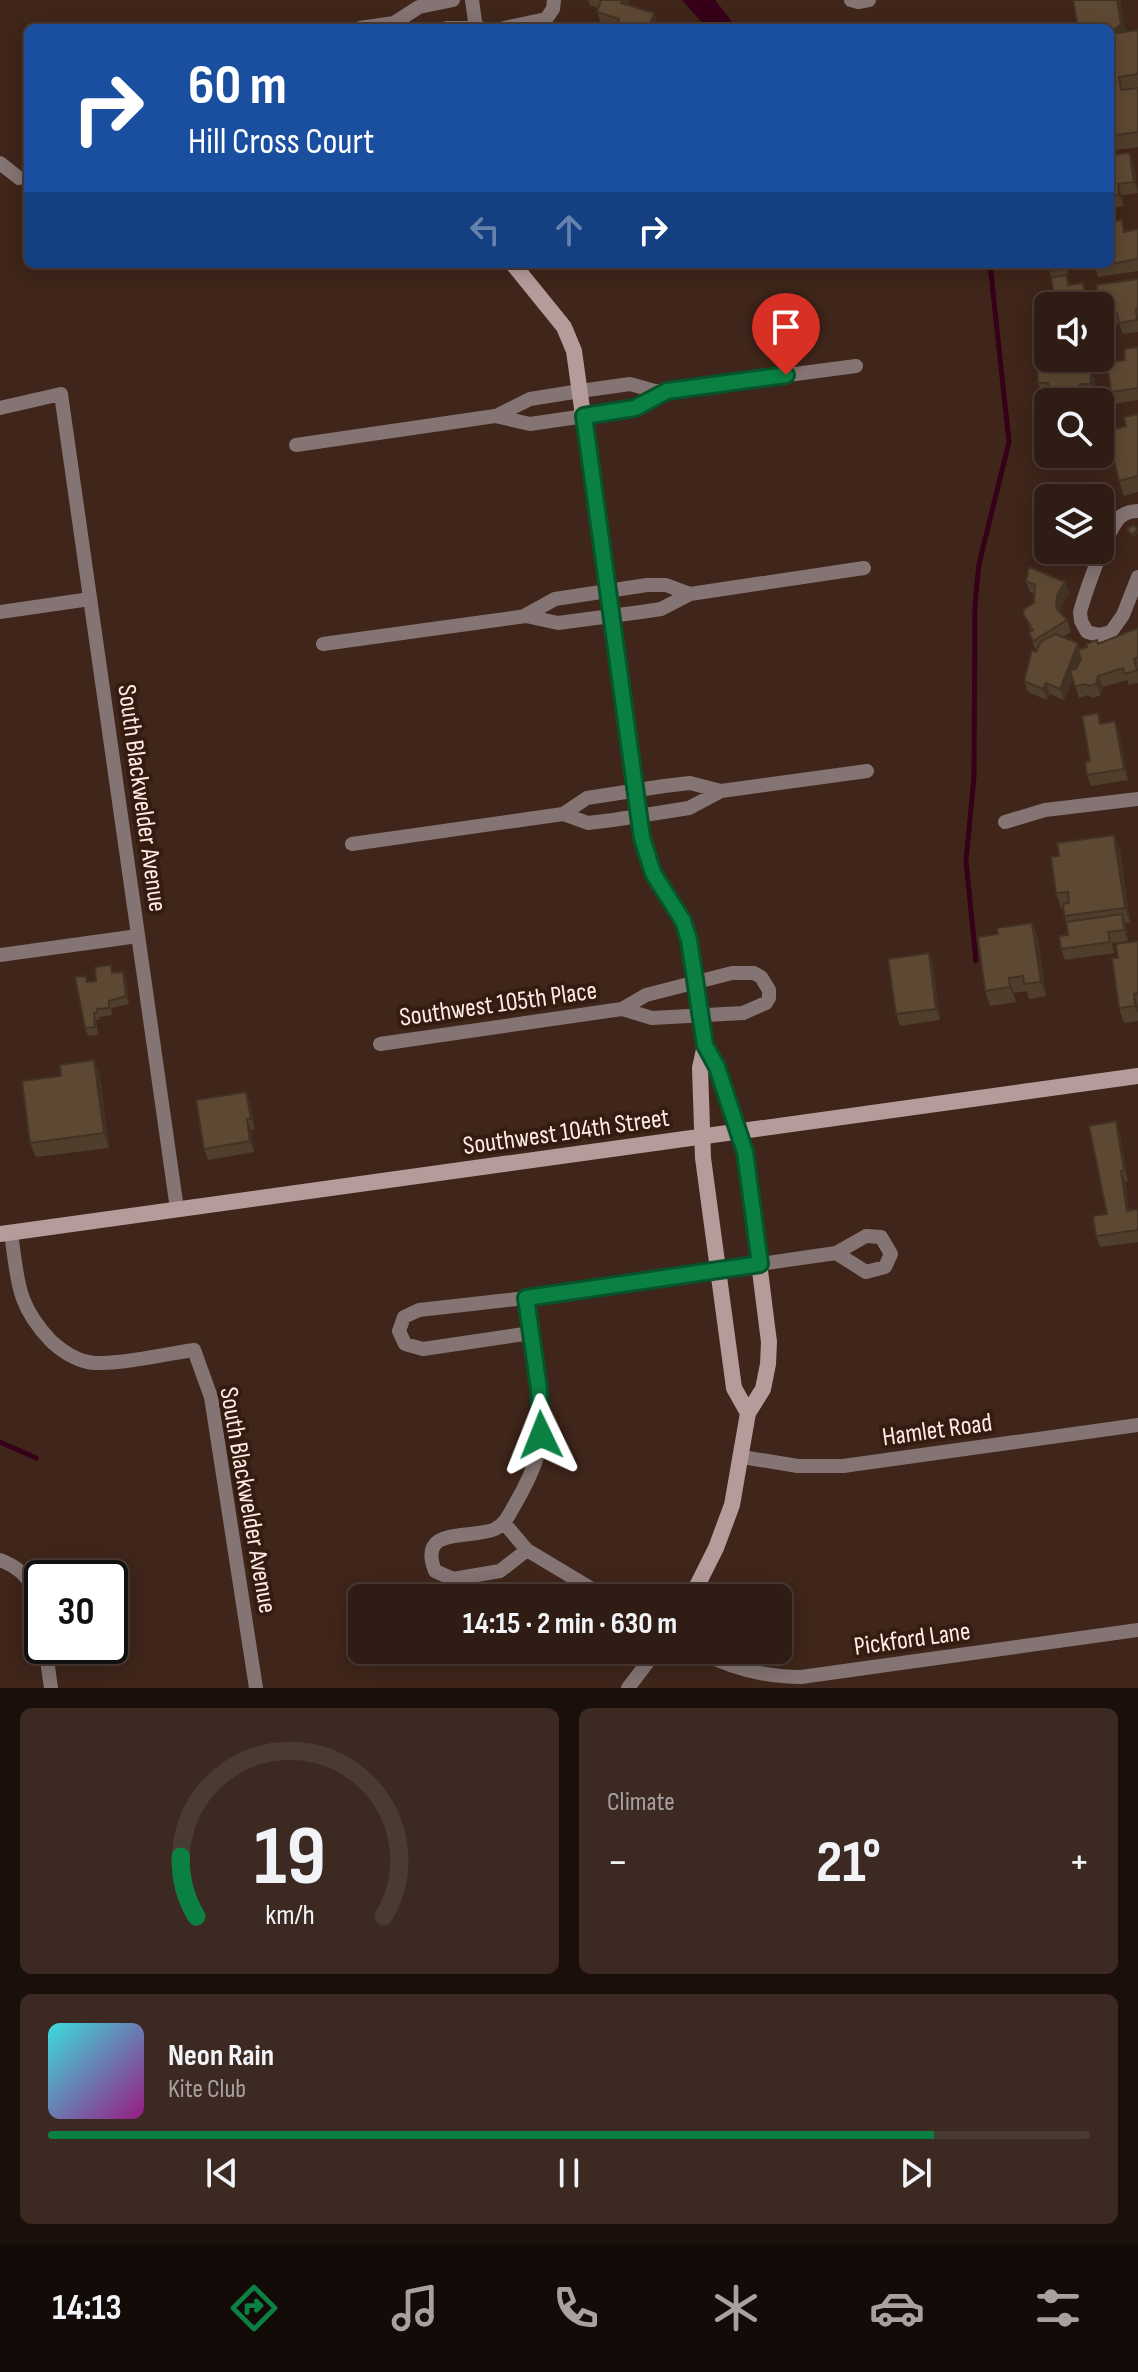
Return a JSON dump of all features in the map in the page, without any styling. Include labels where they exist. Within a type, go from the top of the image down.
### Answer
[{"type":"street","points":[[404,24],[419,7],[453,0]]},
{"type":"street","points":[[472,0],[477,24]]},
{"type":"street","points":[[532,24],[546,19],[553,9],[554,0]]},
{"type":"street","points":[[0,163],[19,178]]},
{"type":"street","points":[[516,268],[564,327],[574,351],[642,838],[653,873],[683,921],[697,984],[705,1045],[700,1068],[702,1137],[734,1388],[748,1413]]},
{"type":"street","points":[[296,445],[495,416],[530,399],[580,391],[630,384],[667,391],[856,366]]},
{"type":"street","points":[[495,416],[530,424],[635,408],[667,391]]},
{"type":"street","name":"South Blackwelder Avenue","points":[[0,408],[61,394],[177,1209]]},
{"type":"street","points":[[1138,511],[1120,517],[1103,552],[1080,612],[1087,632],[1099,635],[1111,632],[1123,615],[1138,577]]},
{"type":"street","points":[[323,644],[526,616],[558,623],[612,616],[661,609],[690,594],[864,568]]},
{"type":"street","points":[[526,616],[555,599],[658,584],[690,594]]},
{"type":"street","points":[[0,612],[90,599]]},
{"type":"street","points":[[563,814],[588,823],[689,808],[721,791],[867,771]]},
{"type":"street","points":[[352,844],[563,814],[587,798],[637,790],[690,783],[721,791]]},
{"type":"street","points":[[1005,822],[1045,810],[1138,799]]},
{"type":"street","points":[[0,955],[138,936]]},
{"type":"street","name":"Southwest 105th Place","points":[[380,1044],[622,1009],[646,995],[732,973],[754,973],[761,977],[769,990],[766,1003],[753,1011],[652,1018],[622,1009]]},
{"type":"street","points":[[698,1584],[728,1516],[742,1457],[748,1413],[763,1389],[769,1342],[745,1152],[717,1067],[705,1045]]},
{"type":"street","name":"Southwest 104th Street","points":[[6,1234],[1138,1076]]},
{"type":"street","name":"South Blackwelder Avenue","points":[[6,1234],[25,1308],[36,1325],[60,1350],[94,1363],[194,1350],[211,1397],[256,1688]]},
{"type":"street","points":[[531,1333],[423,1349],[405,1344],[399,1331],[400,1323],[410,1312],[447,1305],[526,1298],[836,1253]]},
{"type":"street","points":[[526,1298],[541,1413],[539,1448],[529,1477],[504,1523],[493,1530],[438,1541],[431,1557],[435,1571],[453,1579],[500,1571],[527,1550]]},
{"type":"street","name":"Hamlet Road","points":[[742,1457],[798,1466],[843,1466],[1138,1425]]},
{"type":"street","points":[[504,1523],[527,1550],[584,1584]]},
{"type":"street","points":[[0,1560],[19,1569],[24,1575]]},
{"type":"street","name":"Pickford Lane","points":[[732,1664],[771,1676],[801,1677],[1138,1630]]},
{"type":"street","points":[[48,1664],[51,1688]]},
{"type":"street","points":[[628,1688],[646,1664]]},
{"type":"shaded area","points":[[682,0],[715,0],[734,24],[703,24]]},
{"type":"building","points":[[601,0],[622,0],[621,3],[654,13],[650,24],[618,24],[619,19],[597,12]]},
{"type":"building","points":[[1073,0],[1117,0],[1121,24],[1114,30],[1114,24],[1077,24]]},
{"type":"building","points":[[1138,30],[1138,74],[1119,77],[1121,90],[1138,88],[1138,132],[1114,135],[1114,33]]},
{"type":"building","points":[[1130,153],[1134,182],[1118,184],[1119,195],[1114,196],[1114,155]]},
{"type":"building","points":[[1122,220],[1124,232],[1138,229],[1138,259],[1114,263],[1114,221]]},
{"type":"building","points":[[1067,275],[1068,285],[1083,283],[1085,292],[1054,292],[1051,277]]},
{"type":"building","points":[[1138,279],[1137,320],[1119,323],[1117,313],[1114,313],[1114,292],[1097,292],[1096,285]]},
{"type":"building","points":[[1138,347],[1138,388],[1114,392],[1114,388],[1110,388],[1108,372],[1114,372],[1114,362],[1125,360],[1124,349]]},
{"type":"building","points":[[1038,372],[1091,372],[1091,384],[1080,384],[1080,388],[1048,388],[1048,383],[1038,383]]},
{"type":"building","points":[[1138,414],[1138,476],[1119,481],[1114,460],[1114,429],[1126,426],[1124,417]]},
{"type":"building","points":[[1133,525],[1138,529],[1132,535],[1127,530]]},
{"type":"building","points":[[1029,567],[1065,582],[1057,595],[1056,608],[1067,620],[1033,641],[1029,633],[1033,630],[1023,614],[1024,609],[1034,603],[1035,585],[1026,581]]},
{"type":"building","points":[[1138,628],[1138,658],[1134,659],[1137,670],[1125,674],[1123,668],[1098,676],[1096,684],[1075,687],[1070,670],[1076,669],[1081,659],[1078,650],[1087,647],[1086,644],[1097,640],[1098,644]]},
{"type":"building","points":[[1055,634],[1078,643],[1060,689],[1046,683],[1043,689],[1024,681],[1032,650],[1036,652],[1041,641]]},
{"type":"building","points":[[1098,713],[1100,724],[1115,721],[1124,769],[1087,775],[1085,762],[1090,761],[1082,716]]},
{"type":"building","points":[[1114,835],[1125,908],[1064,916],[1063,904],[1069,903],[1068,892],[1056,893],[1051,857],[1059,856],[1057,843]]},
{"type":"building","points":[[1122,914],[1124,930],[1108,932],[1110,942],[1061,949],[1059,936],[1068,935],[1066,922]]},
{"type":"building","points":[[1032,923],[1041,982],[1024,984],[1023,976],[1009,978],[1010,987],[985,991],[978,937],[998,934],[997,928]]},
{"type":"building","points":[[1138,941],[1135,1006],[1119,1008],[1112,958],[1118,958],[1116,944]]},
{"type":"building","points":[[929,953],[936,1009],[896,1014],[888,959]]},
{"type":"building","points":[[111,965],[112,973],[123,972],[126,996],[109,1001],[109,1008],[97,1009],[94,1013],[95,1027],[85,1028],[75,977],[86,976],[87,982],[96,981],[95,967]]},
{"type":"building","points":[[94,1060],[104,1133],[30,1143],[22,1081],[61,1076],[60,1065]]},
{"type":"building","points":[[246,1092],[251,1118],[247,1119],[250,1141],[204,1149],[196,1100]]},
{"type":"building","points":[[1116,1121],[1127,1211],[1138,1209],[1138,1230],[1096,1236],[1093,1216],[1107,1214],[1089,1126]]},
{"type":"waterway","points":[[976,961],[966,861],[974,776],[975,604],[979,564],[1009,442],[990,268]]},
{"type":"waterway","points":[[0,1442],[36,1458]]},
{"type":"route","points":[[541,1435],[539,1389],[526,1298],[760,1264],[745,1152],[717,1067],[705,1045],[689,940],[683,921],[653,873],[642,838],[584,416],[635,408],[667,391],[786,375]]}]
